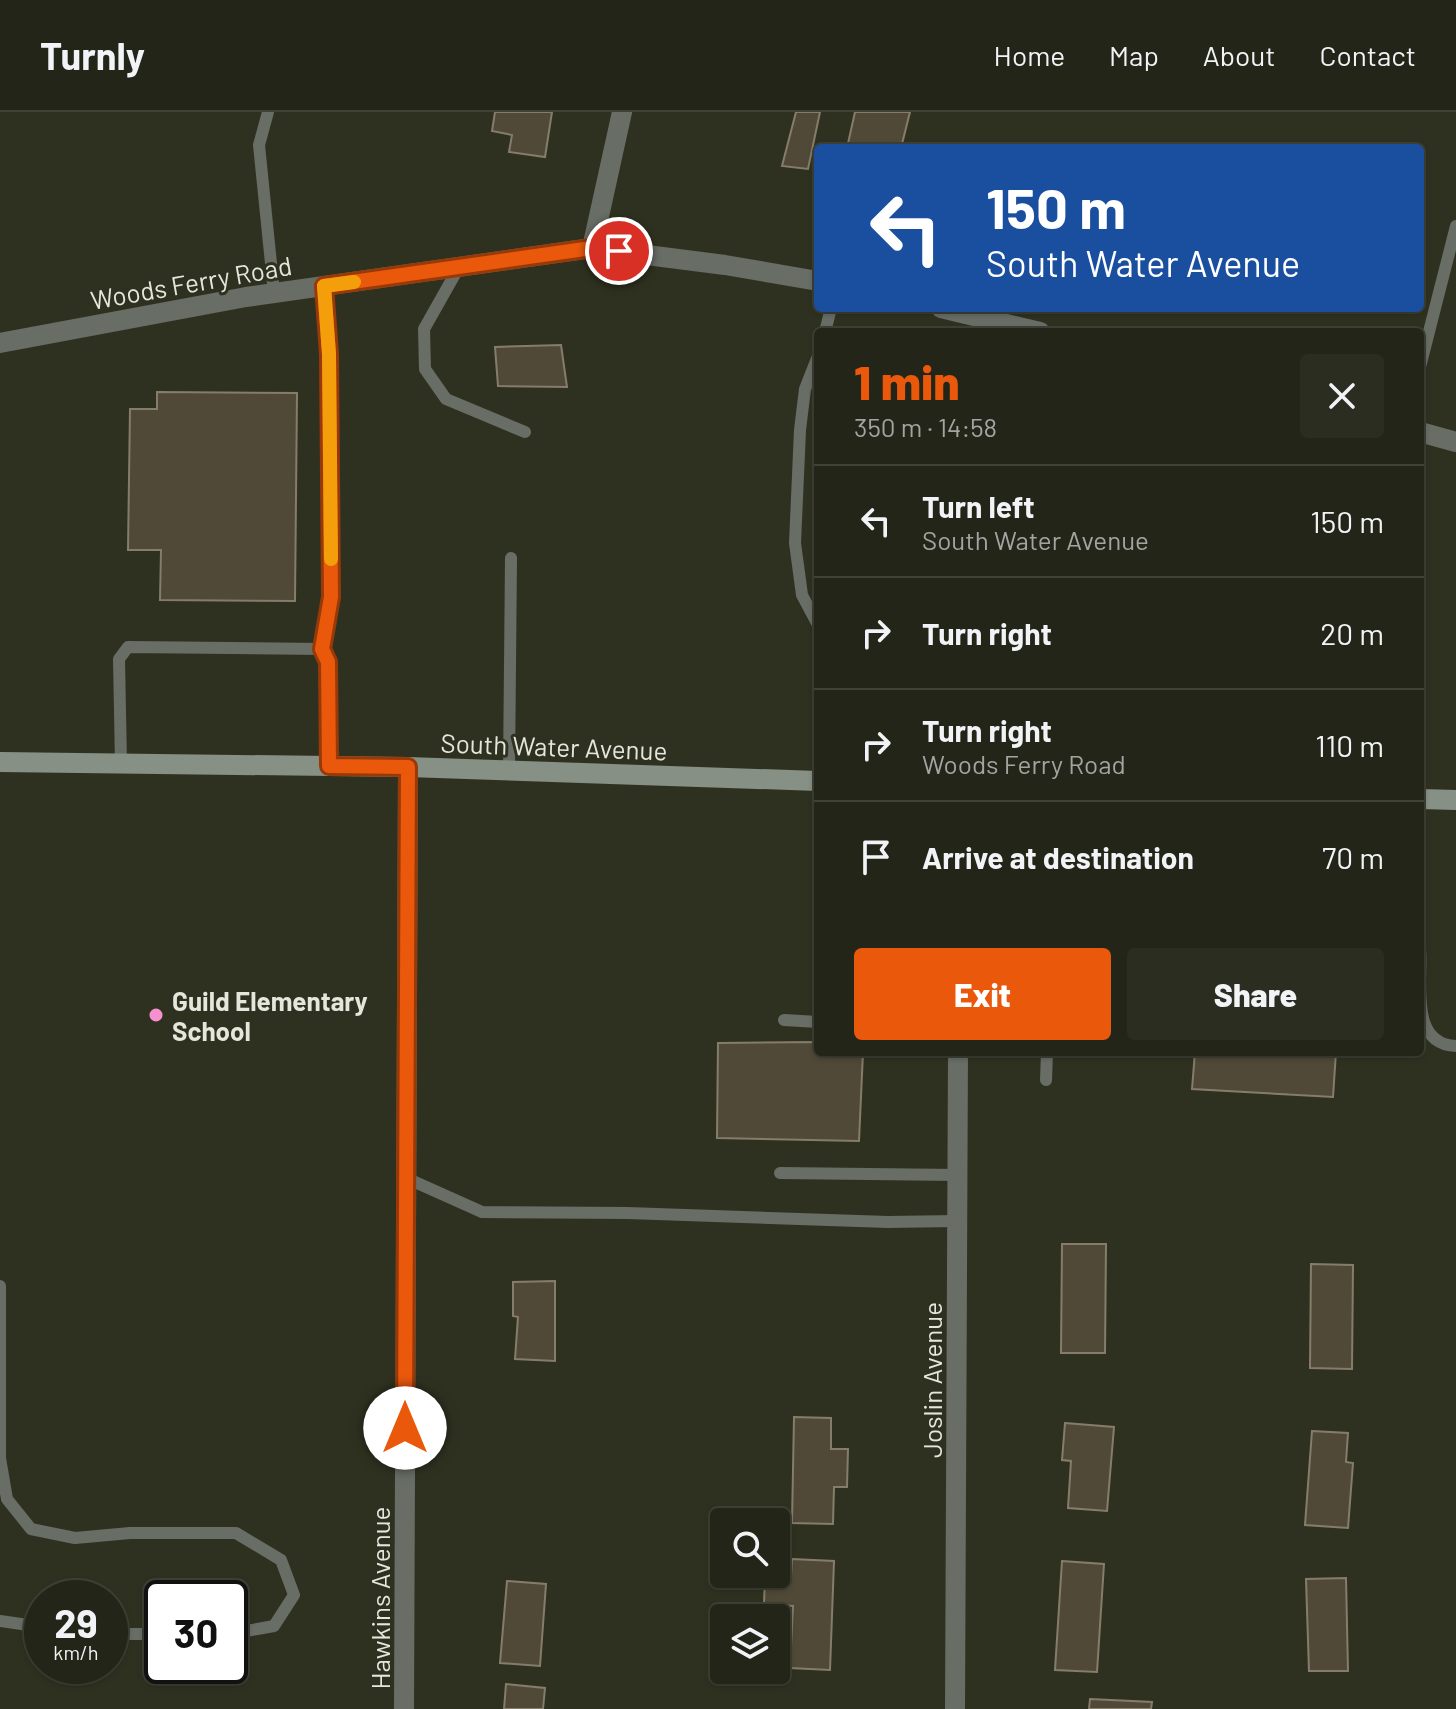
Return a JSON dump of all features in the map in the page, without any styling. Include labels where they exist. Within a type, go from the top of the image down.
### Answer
[{"type":"main road","name":"South Water Avenue","points":[[0,762],[408,767],[814,781]]},
{"type":"main road","points":[[1424,799],[1456,800]]},
{"type":"street","points":[[592,248],[622,112]]},
{"type":"street","name":"Woods Ferry Road","points":[[0,343],[274,293],[592,248],[814,280]]},
{"type":"street","points":[[958,312],[1024,328]]},
{"type":"street","points":[[1424,433],[1456,442]]},
{"type":"street","name":"Hawkins Avenue","points":[[404,1709],[408,767]]},
{"type":"street","name":"Joslin Avenue","points":[[955,1709],[958,1056]]},
{"type":"lane","points":[[268,112],[259,145],[274,293]]},
{"type":"lane","points":[[1424,351],[1456,226]]},
{"type":"lane","points":[[459,267],[424,329],[425,369],[446,399],[525,432]]},
{"type":"lane","points":[[324,286],[329,354],[331,597],[322,649],[328,662],[329,766]]},
{"type":"lane","points":[[814,366],[805,389],[800,430],[795,543],[802,595],[814,618]]},
{"type":"lane","points":[[509,771],[511,558]]},
{"type":"lane","points":[[121,764],[119,659],[128,647],[322,649]]},
{"type":"lane","points":[[784,1020],[814,1022]]},
{"type":"lane","points":[[1424,1022],[1433,1038],[1446,1046],[1456,1046]]},
{"type":"lane","points":[[1046,1080],[1047,1056]]},
{"type":"lane","points":[[780,1173],[957,1175]]},
{"type":"lane","points":[[406,1178],[482,1212],[957,1221]]},
{"type":"lane","points":[[0,1286],[0,1458],[7,1499],[31,1529],[75,1538],[130,1533],[236,1533],[281,1560],[294,1595],[274,1626],[248,1631]]},
{"type":"lane","points":[[0,1621],[24,1624]]},
{"type":"building","points":[[495,112],[552,112],[545,157],[509,152],[512,135],[492,131]]},
{"type":"building","points":[[796,112],[820,112],[808,169],[782,166]]},
{"type":"building","points":[[855,112],[910,112],[902,144],[848,144]]},
{"type":"building","points":[[561,345],[567,387],[498,386],[495,347]]},
{"type":"building","points":[[157,392],[297,393],[295,601],[160,600],[161,550],[128,550],[130,409],[157,409]]},
{"type":"building","points":[[814,1042],[814,1056],[863,1056],[859,1141],[717,1138],[718,1043]]},
{"type":"building","points":[[1195,1056],[1336,1056],[1333,1097],[1192,1089]]},
{"type":"building","points":[[1062,1244],[1106,1244],[1105,1353],[1061,1353]]},
{"type":"building","points":[[1311,1264],[1353,1265],[1352,1369],[1310,1368]]},
{"type":"building","points":[[555,1281],[555,1361],[515,1359],[518,1317],[513,1316],[513,1282]]},
{"type":"building","points":[[794,1417],[831,1418],[831,1449],[848,1449],[847,1487],[834,1487],[833,1524],[792,1523]]},
{"type":"building","points":[[1065,1423],[1114,1427],[1107,1511],[1068,1508],[1071,1461],[1062,1460]]},
{"type":"building","points":[[1312,1431],[1348,1433],[1346,1462],[1353,1463],[1348,1528],[1305,1525]]},
{"type":"building","points":[[792,1559],[834,1561],[830,1670],[790,1668],[793,1606],[764,1604],[765,1588],[790,1588]]},
{"type":"building","points":[[1062,1561],[1104,1564],[1097,1672],[1055,1670]]},
{"type":"building","points":[[1346,1578],[1348,1671],[1309,1671],[1306,1579]]},
{"type":"building","points":[[507,1581],[546,1584],[540,1666],[500,1663]]},
{"type":"building","points":[[506,1684],[545,1688],[543,1709],[504,1709]]},
{"type":"building","points":[[1090,1699],[1152,1702],[1151,1709],[1089,1709]]},
{"type":"slow traffic","points":[[331,559],[329,354],[324,286],[354,282]]},
{"type":"place","name":"Guild Elementary School","points":[[156,1015]]},
{"type":"route","points":[[405,1428],[408,767],[329,766],[328,662],[322,649],[331,597],[329,354],[324,286],[592,248],[619,251]]}]
